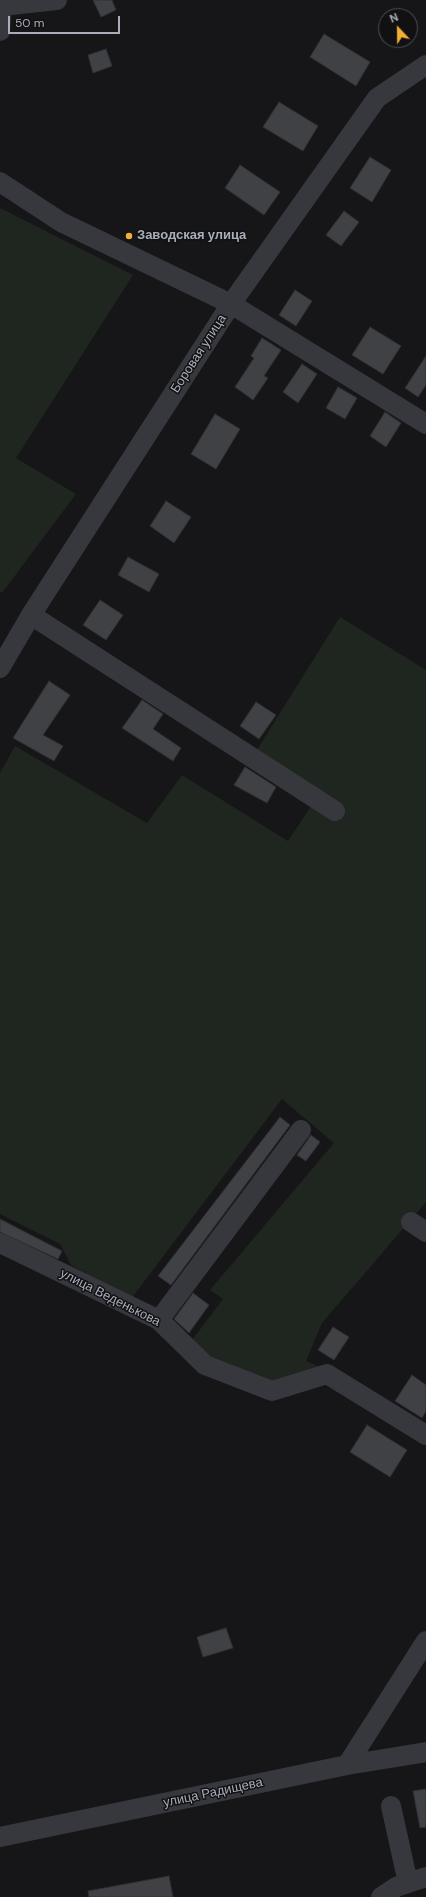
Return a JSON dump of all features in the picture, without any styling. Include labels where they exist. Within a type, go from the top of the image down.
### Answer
[{"type":"street","points":[[0,31],[2,3],[57,0]]},
{"type":"street","name":"Боровая улица","points":[[0,668],[31,615],[231,304],[377,98],[426,65]]},
{"type":"street","points":[[0,182],[61,222],[231,304],[426,424]]},
{"type":"street","points":[[31,615],[336,811]]},
{"type":"street","points":[[159,1320],[301,1130]]},
{"type":"street","name":"улица Веденькова","points":[[0,1243],[159,1320],[205,1366],[272,1391],[327,1374],[426,1435]]},
{"type":"street","points":[[347,1766],[426,1641]]},
{"type":"street","name":"улица Радищева","points":[[0,1837],[347,1766],[426,1752]]},
{"type":"street","points":[[381,1897],[396,1887],[417,1880],[391,1806]]},
{"type":"shaded area","points":[[0,208],[133,275],[16,458],[76,494],[2,593],[0,592]]},
{"type":"shaded area","points":[[340,617],[426,670],[426,1202],[322,1323],[306,1361],[329,1371],[271,1387],[210,1363],[189,1344],[223,1299],[210,1290],[334,1143],[282,1099],[131,1299],[71,1265],[60,1244],[0,1214],[0,773],[15,746],[147,823],[182,775],[288,841],[315,800],[255,753]]},
{"type":"building","points":[[93,0],[112,0],[116,10],[101,17]]},
{"type":"building","points":[[324,34],[370,62],[356,86],[310,57]]},
{"type":"building","points":[[106,49],[112,66],[93,73],[88,55]]},
{"type":"building","points":[[279,102],[318,126],[303,151],[263,127]]},
{"type":"building","points":[[370,157],[391,170],[372,202],[350,188]]},
{"type":"building","points":[[240,165],[280,192],[264,215],[225,188]]},
{"type":"building","points":[[344,211],[359,222],[341,246],[326,235]]},
{"type":"building","points":[[295,290],[312,301],[296,326],[279,315]]},
{"type":"building","points":[[370,327],[401,346],[383,374],[352,355]]},
{"type":"building","points":[[262,338],[281,350],[264,376],[268,378],[253,400],[235,387],[254,358],[251,356]]},
{"type":"building","points":[[426,356],[426,385],[418,397],[405,388]]},
{"type":"building","points":[[302,364],[317,374],[298,403],[283,392]]},
{"type":"building","points":[[338,387],[357,398],[345,419],[326,408]]},
{"type":"building","points":[[385,412],[401,423],[386,447],[370,436]]},
{"type":"building","points":[[215,414],[240,429],[216,469],[191,454]]},
{"type":"building","points":[[166,501],[191,517],[174,543],[150,526]]},
{"type":"building","points":[[128,557],[159,574],[149,592],[118,575]]},
{"type":"building","points":[[100,600],[123,615],[106,640],[83,625]]},
{"type":"building","points":[[49,681],[70,695],[43,735],[63,746],[54,761],[13,738]]},
{"type":"building","points":[[142,700],[163,714],[153,729],[181,748],[173,761],[122,728]]},
{"type":"building","points":[[256,702],[276,715],[259,739],[240,726]]},
{"type":"building","points":[[245,767],[276,787],[267,803],[234,785]]},
{"type":"building","points":[[280,1117],[290,1125],[171,1285],[158,1276]]},
{"type":"building","points":[[311,1135],[320,1142],[306,1161],[297,1155]]},
{"type":"building","points":[[0,1219],[62,1251],[58,1259],[0,1232]]},
{"type":"building","points":[[193,1293],[209,1305],[189,1333],[174,1319]]},
{"type":"building","points":[[333,1327],[349,1337],[334,1360],[318,1350]]},
{"type":"building","points":[[412,1375],[426,1385],[426,1411],[422,1418],[395,1401]]},
{"type":"building","points":[[367,1425],[407,1450],[390,1477],[350,1452]]},
{"type":"building","points":[[226,1628],[233,1648],[203,1657],[197,1637]]},
{"type":"building","points":[[426,1789],[426,1827],[420,1828],[413,1791]]},
{"type":"building","points":[[169,1876],[173,1897],[89,1897],[88,1891]]},
{"type":"place","name":"Заводская улица","points":[[129,236]]}]
